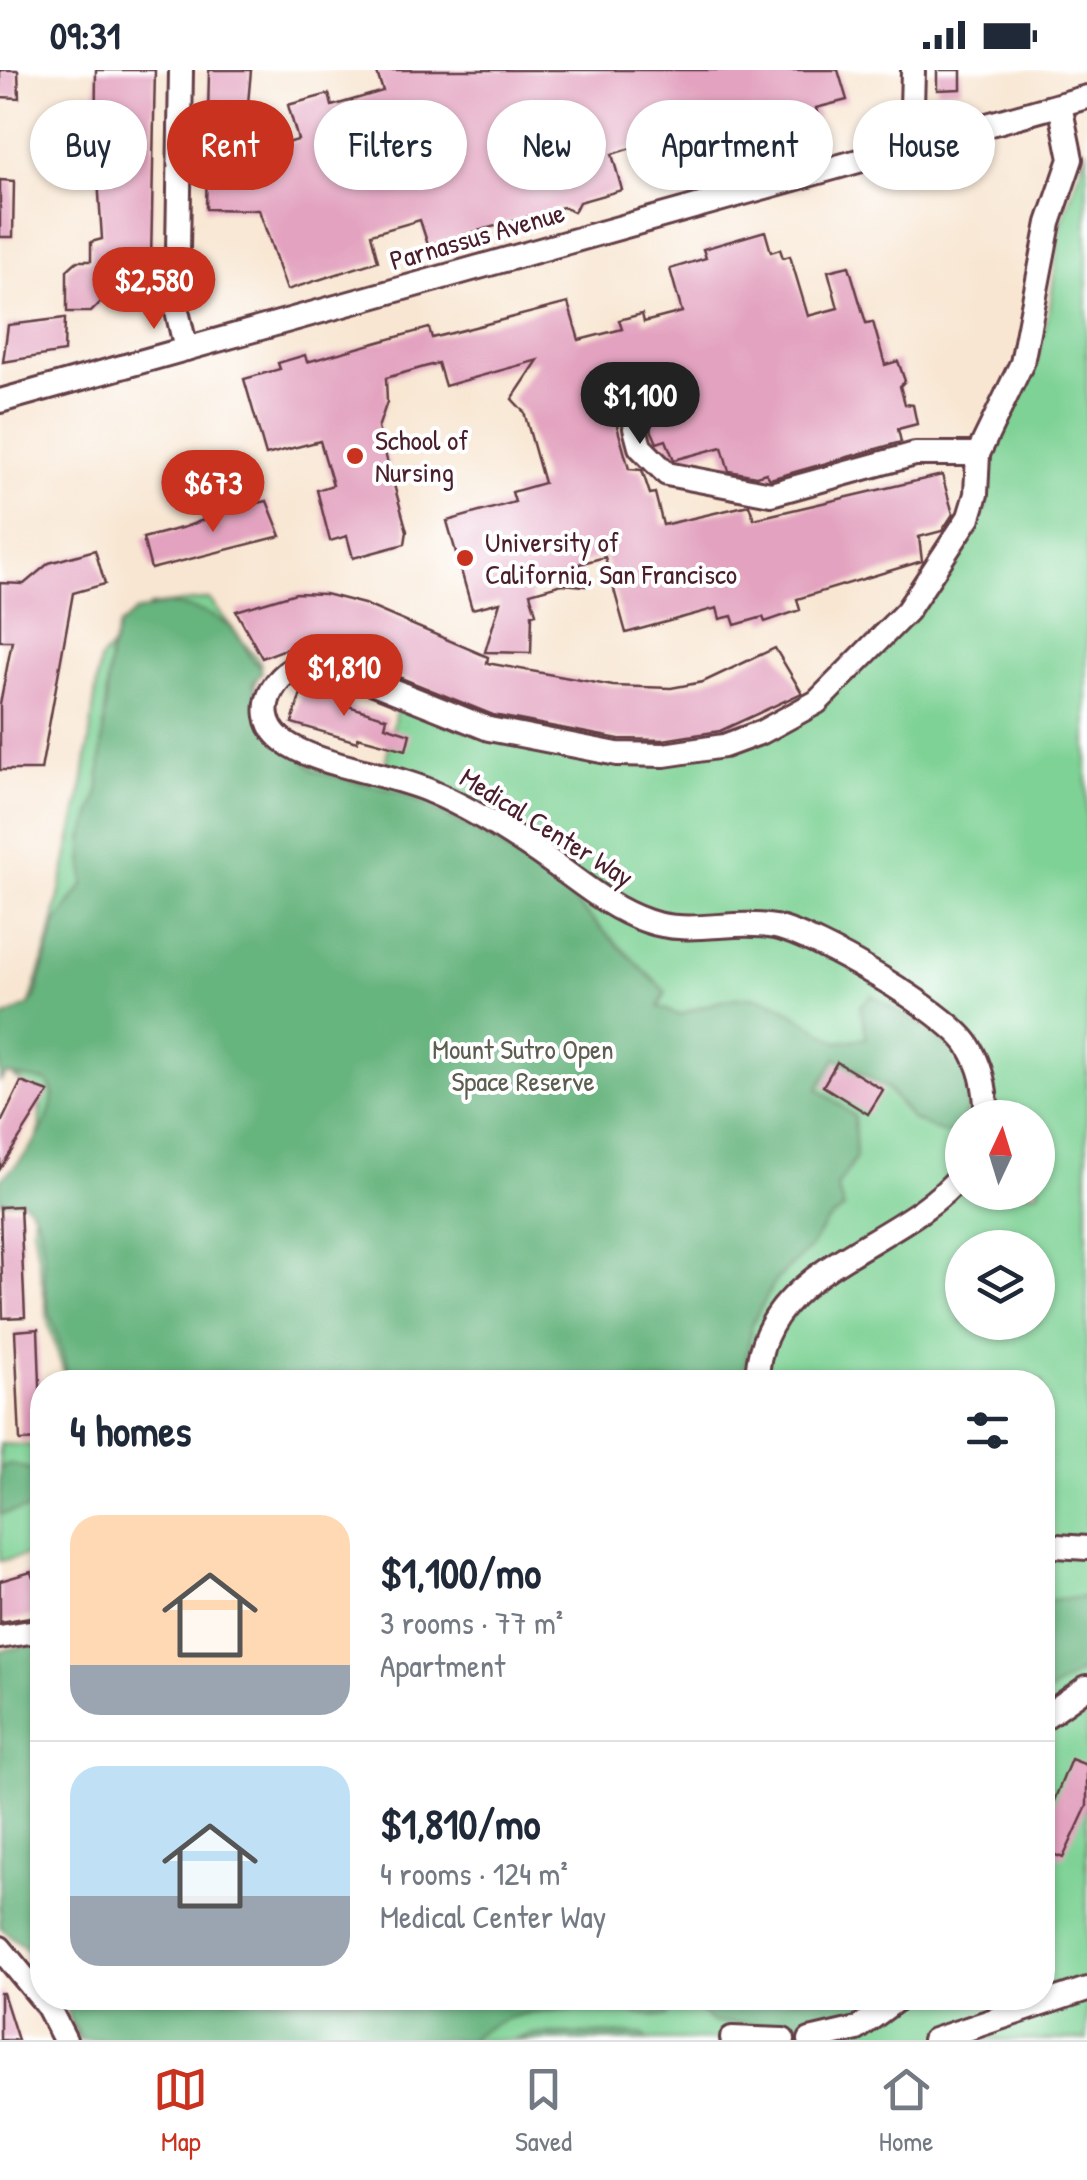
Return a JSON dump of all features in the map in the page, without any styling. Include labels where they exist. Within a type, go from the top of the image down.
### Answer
[{"type":"street","points":[[181,70],[177,311],[186,349]]},
{"type":"street","points":[[912,100],[913,70]]},
{"type":"street","name":"Parnassus Avenue","points":[[995,122],[1087,97]]},
{"type":"street","name":"Medical Center Way","points":[[984,1100],[981,1072],[961,1036],[820,944],[774,927],[678,928],[634,916],[459,804],[393,776],[290,745],[272,728],[268,702],[281,675],[299,664],[319,661],[465,722],[575,748],[664,755],[705,750],[744,739],[817,702],[906,611],[969,518],[976,494],[978,454],[1022,363],[1049,223],[1070,168],[1070,140],[1060,104]]},
{"type":"street","name":"Parnassus Avenue","points":[[0,402],[853,162]]},
{"type":"street","points":[[635,428],[640,447],[667,474],[771,494],[915,454],[978,454]]},
{"type":"street","points":[[759,1370],[766,1338],[793,1295],[920,1212],[945,1189]]},
{"type":"street","points":[[1055,1546],[1087,1548]]},
{"type":"street","points":[[0,1638],[30,1632]]},
{"type":"street","points":[[1055,1710],[1087,1687]]},
{"type":"street","points":[[0,1948],[30,1984]]},
{"type":"street","points":[[1055,2000],[1087,1989]]},
{"type":"street","points":[[50,2010],[65,2040]]},
{"type":"street","points":[[934,2040],[1024,2010]]},
{"type":"street","points":[[810,2040],[879,2029]]},
{"type":"street","points":[[732,2038],[783,2040]]},
{"type":"green space","name":"Mount Sutro Open Space Reserve","points":[[1087,148],[1087,2040],[77,2040],[66,2010],[1055,2010],[1055,1370],[63,1370],[49,1326],[33,1225],[41,1099],[1,1066],[10,1028],[30,1003],[49,943],[84,779],[100,660],[149,606],[209,599],[261,664],[253,693],[261,721],[382,779],[397,706],[506,743],[639,759],[797,723],[974,530],[986,507],[996,442],[1033,374],[1050,306],[1061,224]]},
{"type":"green space","points":[[167,604],[208,614],[226,624],[260,666],[262,672],[253,683],[259,705],[314,771],[401,793],[491,839],[557,885],[666,992],[659,1007],[679,1015],[730,999],[763,999],[838,1042],[867,1038],[860,1006],[872,995],[931,1032],[959,1056],[972,1081],[970,1100],[945,1100],[945,1134],[912,1119],[887,1088],[836,1058],[818,1089],[854,1116],[856,1158],[837,1187],[844,1209],[825,1223],[811,1247],[776,1280],[752,1324],[745,1370],[66,1370],[48,1305],[37,1220],[21,1200],[0,1202],[0,1179],[35,1141],[48,1118],[53,1094],[48,1082],[6,1074],[0,1081],[0,1020],[29,1005],[35,997],[57,922],[84,884],[83,840],[98,795],[110,655],[119,626],[135,612]]},
{"type":"green space","points":[[0,1444],[30,1445],[30,1555],[0,1561]]},
{"type":"green space","points":[[11,1464],[30,1470],[30,1509],[0,1514],[0,1468]]},
{"type":"green space","points":[[1087,1597],[1087,1668],[1055,1688],[1055,1600]]},
{"type":"green space","points":[[30,1645],[30,1952],[0,1927],[0,1651]]},
{"type":"green space","points":[[66,2010],[563,2010],[513,2017],[469,2040],[81,2040]]},
{"type":"green space","points":[[563,2010],[669,2010],[667,2016]]},
{"type":"green space","points":[[699,2010],[863,2010],[823,2023],[801,2025],[712,2022]]},
{"type":"green space","points":[[533,2034],[642,2034],[649,2040],[514,2040]]},
{"type":"building","points":[[0,70],[18,70],[19,98],[0,97]]},
{"type":"building","points":[[96,70],[155,70],[151,260],[119,259],[119,284],[91,312],[67,312],[67,270],[77,261],[91,261],[91,242],[102,239],[99,190],[147,190],[147,100],[96,100]]},
{"type":"building","points":[[209,70],[251,70],[248,100],[208,100]]},
{"type":"building","points":[[376,70],[838,70],[847,100],[833,104],[833,100],[626,100],[626,150],[612,154],[622,190],[579,202],[574,212],[563,207],[428,245],[420,220],[371,234],[378,261],[287,290],[259,210],[206,209],[206,190],[294,190],[294,141],[298,140],[294,103],[329,94],[330,100],[314,100],[314,190],[467,190],[467,100],[352,100],[383,91]]},
{"type":"building","points":[[937,70],[961,70],[961,89],[937,90]]},
{"type":"building","points":[[0,180],[14,181],[13,237],[0,237]]},
{"type":"building","points":[[765,231],[771,252],[780,249],[783,258],[790,256],[808,316],[838,308],[828,271],[849,266],[866,323],[873,322],[885,365],[898,361],[905,381],[900,386],[905,404],[913,405],[917,424],[898,429],[901,442],[770,479],[766,473],[756,476],[729,471],[722,447],[674,460],[666,440],[657,443],[646,418],[632,413],[617,426],[629,469],[642,470],[650,494],[655,493],[663,525],[749,505],[754,519],[942,475],[953,514],[942,531],[919,537],[922,561],[797,599],[800,610],[765,622],[763,617],[735,625],[732,616],[720,619],[717,608],[626,633],[605,557],[579,564],[585,586],[562,584],[530,593],[536,613],[532,614],[531,653],[485,652],[500,602],[472,609],[447,521],[515,502],[512,492],[544,483],[524,412],[512,399],[538,360],[445,386],[438,363],[386,378],[387,402],[378,428],[407,531],[405,544],[353,558],[347,536],[330,541],[317,490],[333,485],[320,441],[266,455],[244,379],[280,369],[278,363],[305,355],[307,362],[429,328],[432,338],[568,303],[579,340],[622,329],[619,320],[642,314],[644,322],[682,312],[670,269],[706,258],[703,249]]},
{"type":"building","points":[[65,318],[64,352],[3,362],[8,325]]},
{"type":"building","points":[[267,501],[281,536],[151,569],[143,538],[185,527],[206,519],[205,515]]},
{"type":"building","points":[[95,550],[105,584],[73,593],[41,770],[0,770],[0,704],[12,641],[0,641],[0,583],[24,584],[49,563]]},
{"type":"building","points":[[296,593],[325,594],[364,604],[488,657],[487,663],[613,686],[671,688],[703,682],[775,648],[802,693],[720,731],[663,740],[619,739],[493,715],[324,647],[288,648],[262,658],[236,611]]},
{"type":"building","points":[[304,683],[351,697],[348,706],[387,718],[385,726],[410,734],[406,750],[358,737],[357,742],[292,723]]},
{"type":"building","points":[[837,1062],[883,1090],[868,1114],[823,1086]]},
{"type":"building","points":[[21,1082],[49,1092],[0,1169],[0,1125]]},
{"type":"building","points":[[20,1206],[25,1317],[3,1318],[0,1207]]},
{"type":"building","points":[[38,1329],[39,1370],[30,1370],[30,1441],[20,1441],[15,1331]]},
{"type":"building","points":[[30,1572],[30,1617],[0,1622],[0,1581]]},
{"type":"building","points":[[1071,1759],[1087,1765],[1087,1806],[1063,1858],[1055,1855],[1055,1798]]},
{"type":"building","points":[[3,1993],[18,2040],[0,2040]]},
{"type":"place","name":"School of Nursing","points":[[355,456]]},
{"type":"place","name":"University of California, San Francisco","points":[[465,558]]}]
